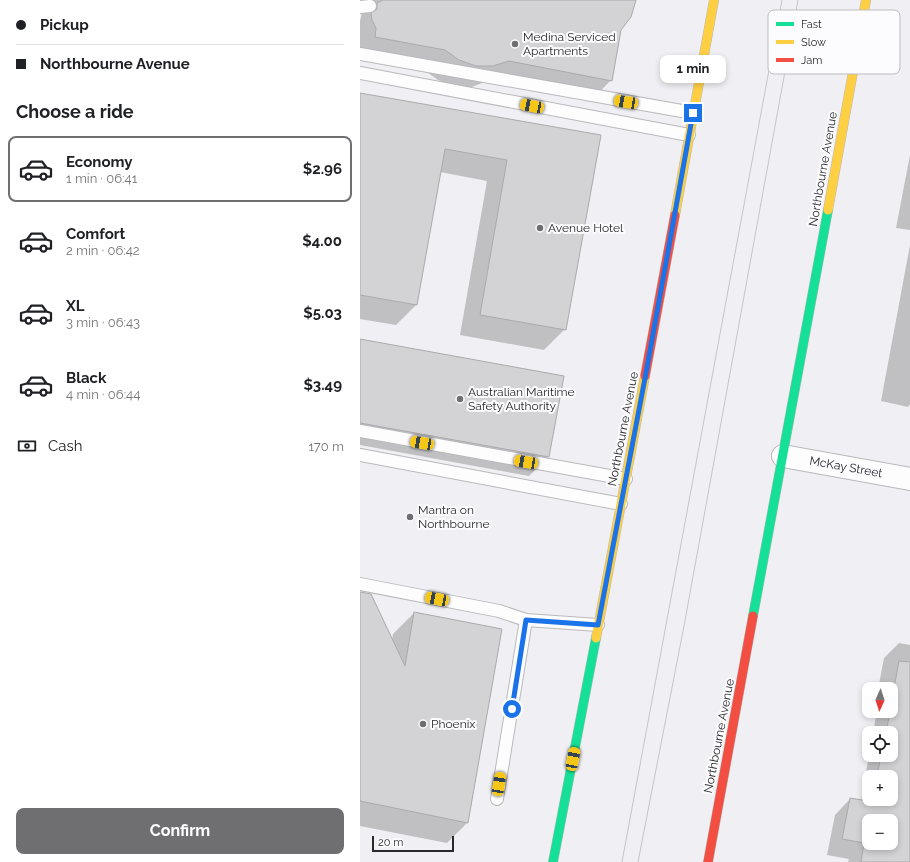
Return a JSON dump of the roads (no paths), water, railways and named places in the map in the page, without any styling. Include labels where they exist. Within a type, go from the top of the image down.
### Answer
[{"type":"highway","name":"Northbourne Avenue","points":[[554,862],[714,0]]},
{"type":"highway","name":"Northbourne Avenue","points":[[864,10],[866,0]]},
{"type":"highway","name":"Northbourne Avenue","points":[[708,862],[853,74]]},
{"type":"street","name":"McKay Street","points":[[783,456],[910,479]]},
{"type":"lane","points":[[360,54],[693,113]]},
{"type":"lane","points":[[360,73],[689,134]]},
{"type":"lane","points":[[360,431],[626,479]]},
{"type":"lane","points":[[360,455],[621,504]]},
{"type":"lane","points":[[360,584],[499,612],[526,620],[598,625]]},
{"type":"lane","points":[[497,798],[526,620]]},
{"type":"tram line","points":[[780,10],[782,0]]},
{"type":"tram line","points":[[796,10],[798,0]]},
{"type":"tram line","points":[[622,862],[768,74]]},
{"type":"tram line","points":[[638,862],[684,626],[785,74]]},
{"type":"place","name":"Medina Serviced Apartments","points":[[515,44]]},
{"type":"place","name":"Avenue Hotel","points":[[540,228]]},
{"type":"place","name":"Australian Maritime Safety Authority","points":[[460,399]]},
{"type":"place","name":"Mantra on Northbourne","points":[[410,517]]},
{"type":"place","name":"Phoenix","points":[[423,724]]}]
